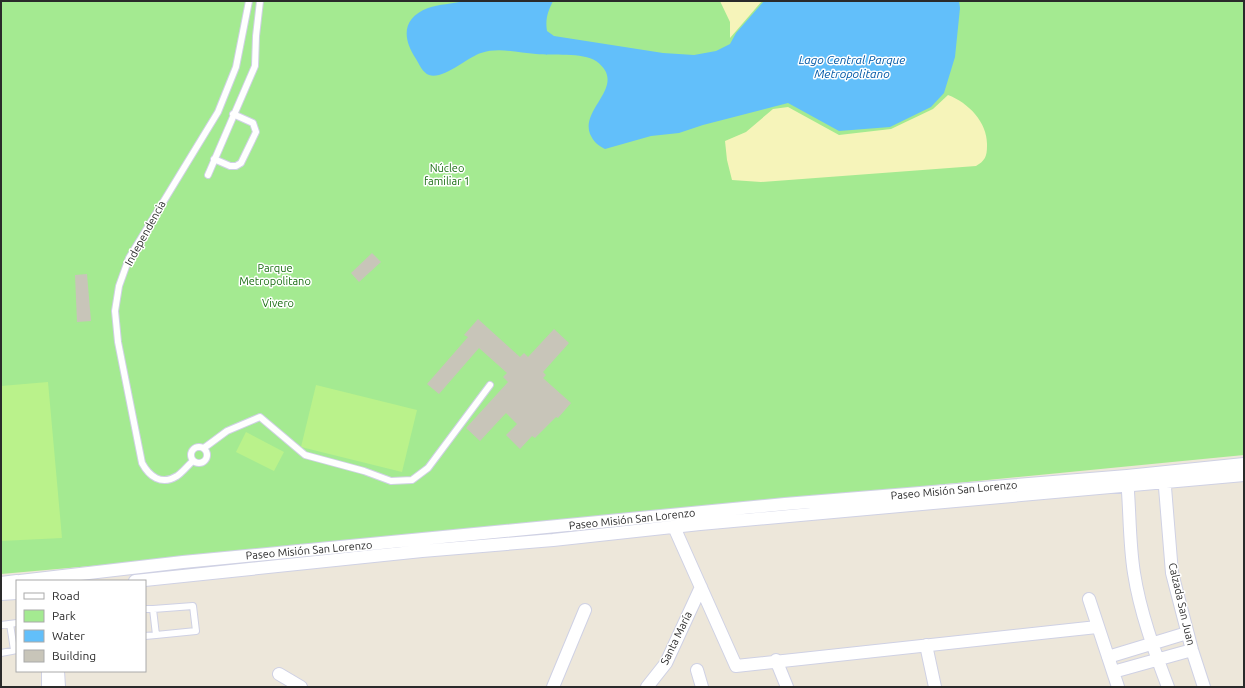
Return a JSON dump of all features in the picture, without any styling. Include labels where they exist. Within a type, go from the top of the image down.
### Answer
[{"type":"street","name":"Paseo Misión San Lorenzo","points":[[145,580],[1128,481],[1164,477],[1244,464]]},
{"type":"street","name":"Paseo Misión San Lorenzo","points":[[1164,477],[1244,475]]},
{"type":"street","name":"Calzada San Juan","points":[[1164,477],[1172,573],[1187,633],[1204,687]]},
{"type":"street","name":"Paseo Misión San Lorenzo","points":[[46,580],[183,562],[785,504],[1128,481]]},
{"type":"street","points":[[1128,481],[1134,572],[1138,594],[1152,644],[1168,687]]},
{"type":"street","points":[[674,527],[736,666],[776,660],[1097,627]]},
{"type":"street","points":[[1,583],[16,581]]},
{"type":"street","name":"Santa María","points":[[647,687],[666,663],[700,587]]},
{"type":"street","points":[[1,594],[16,593]]},
{"type":"street","points":[[1089,599],[1118,687]]},
{"type":"street","points":[[553,687],[585,610]]},
{"type":"street","points":[[1108,657],[1187,633]]},
{"type":"street","points":[[926,645],[935,687]]},
{"type":"street","points":[[1113,672],[1192,650]]},
{"type":"street","points":[[776,660],[787,687]]},
{"type":"street","points":[[697,670],[702,687]]},
{"type":"street","points":[[48,672],[48,687]]},
{"type":"street","points":[[58,672],[59,687]]},
{"type":"street","points":[[279,674],[302,687]]},
{"type":"lane","name":"Independencia","points":[[193,460],[178,476],[160,480],[148,474],[142,463],[119,350],[115,311],[119,286],[129,258],[218,112],[236,67],[249,1]]},
{"type":"lane","points":[[208,175],[255,66],[256,36],[260,1]]},
{"type":"lane","points":[[214,159],[230,166],[236,166],[241,163],[256,132],[254,123],[233,114]]},
{"type":"lane","points":[[204,448],[207,455],[205,460],[200,463],[193,460],[190,455],[192,450],[196,447],[204,448],[227,431],[260,417],[305,455],[364,471],[391,481],[412,480],[428,468],[490,385]]},
{"type":"lane","points":[[146,609],[193,606],[196,631],[146,636]]},
{"type":"lane","points":[[154,609],[156,635]]},
{"type":"lane","points":[[1,625],[14,624],[16,650],[1,653]]},
{"type":"green space","name":"Parque Metropolitano","points":[[1,1],[1244,1],[1244,455],[249,552],[1,574]]},
{"type":"green space","points":[[48,382],[62,538],[1,541],[1,386]]},
{"type":"green space","points":[[316,385],[417,410],[402,472],[301,447]]},
{"type":"green space","points":[[246,432],[284,452],[274,471],[236,452]]},
{"type":"sand","points":[[720,1],[762,1],[730,38],[730,22]]},
{"type":"sand","points":[[948,95],[963,103],[970,109],[981,122],[984,129],[987,153],[982,162],[976,166],[761,182],[732,180],[727,160],[725,141],[746,132],[773,109],[788,107],[839,135],[891,129],[933,109]]},
{"type":"water","name":"Lago Central Parque Metropolitano","points":[[464,1],[553,1],[547,15],[546,27],[547,31],[554,36],[663,53],[694,55],[716,51],[730,44],[736,33],[764,1],[959,1],[960,8],[955,57],[944,93],[931,107],[890,127],[839,131],[788,103],[703,125],[679,133],[651,136],[605,149],[598,145],[593,139],[590,134],[589,124],[591,115],[606,88],[608,79],[605,70],[596,61],[590,58],[575,55],[542,55],[495,50],[476,55],[448,71],[435,76],[429,75],[425,72],[408,44],[407,29],[409,23],[419,12],[428,8]]},
{"type":"building","points":[[372,253],[381,262],[359,282],[351,273]]},
{"type":"building","points":[[87,274],[91,321],[77,322],[75,275]]},
{"type":"building","points":[[478,319],[520,357],[524,353],[528,357],[554,329],[569,343],[543,372],[546,375],[543,378],[571,403],[558,418],[556,417],[535,438],[532,436],[520,449],[506,435],[517,424],[506,413],[480,441],[466,428],[508,382],[503,377],[507,373],[479,348],[439,394],[427,384],[468,337],[464,335]]},
{"type":"park label","name":"Núcleo familiar 1","points":[[447,174]]},
{"type":"park label","name":"Vivero","points":[[278,303]]}]
